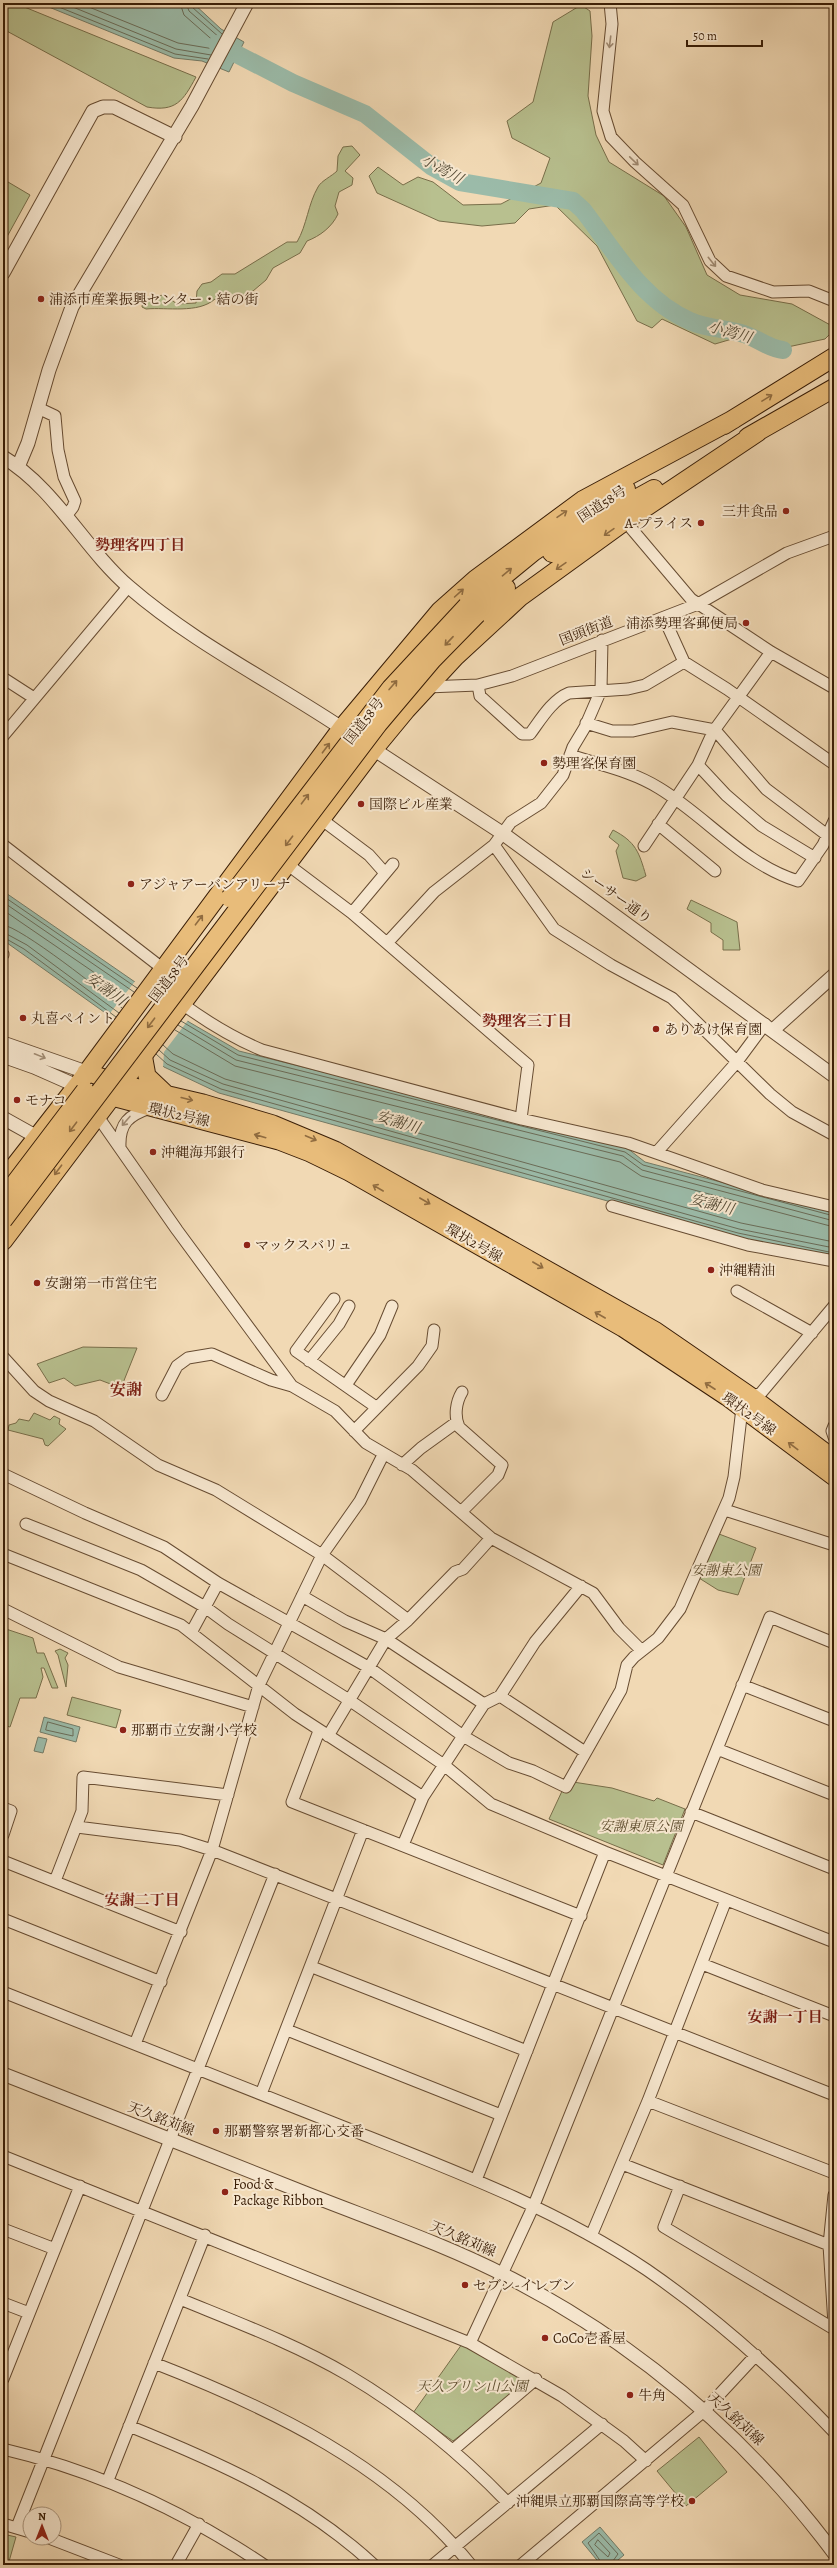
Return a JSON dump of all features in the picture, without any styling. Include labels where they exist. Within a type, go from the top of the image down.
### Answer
[{"type":"highway","name":"国道58号","points":[[616,511],[734,419],[834,357]]},
{"type":"highway","name":"国道58号","points":[[3,1198],[367,717],[420,653],[472,610],[533,552],[616,511],[834,388]]},
{"type":"highway","points":[[3,1181],[81,1079],[162,968],[342,728],[440,611],[492,566],[584,500],[734,419]]},
{"type":"highway","points":[[3,1241],[117,1092],[179,1007],[373,750],[455,657],[616,511],[599,497],[584,500]]},
{"type":"highway","name":"国道58号","points":[[3,1220],[378,724],[472,610]]},
{"type":"main road","points":[[144,1054],[147,1076],[166,1094]]},
{"type":"main road","name":"環状2号線","points":[[81,1079],[117,1092],[150,1108],[279,1141],[310,1153],[349,1172],[623,1328],[747,1402]]},
{"type":"main road","name":"環状2号線","points":[[117,1092],[166,1094],[273,1124],[335,1150],[656,1331],[747,1402],[832,1464]]},
{"type":"street","points":[[18,467],[49,370],[72,307],[175,137],[211,72],[246,3]]},
{"type":"street","points":[[610,3],[612,24],[603,111],[611,137],[635,162],[683,205],[710,262],[726,276],[773,292],[809,291],[834,301]]},
{"type":"street","points":[[3,273],[93,111],[103,106],[114,107],[175,137]]},
{"type":"street","points":[[38,408],[54,416],[55,430],[64,477],[75,501],[74,507],[66,516]]},
{"type":"street","name":"シーサー通り","points":[[3,457],[18,467],[66,516],[99,556],[128,587],[224,656],[342,728],[373,750],[502,833],[834,1076]]},
{"type":"street","points":[[616,511],[698,604],[772,652],[834,688]]},
{"type":"street","name":"国頭街道","points":[[427,687],[478,685],[512,676],[698,604],[787,553],[834,536]]},
{"type":"street","points":[[3,736],[128,587]]},
{"type":"street","points":[[664,618],[684,662],[740,698],[834,764]]},
{"type":"street","points":[[387,943],[434,892],[494,845],[511,822],[541,803],[551,792],[563,775],[570,754],[601,690],[602,640]]},
{"type":"street","points":[[644,846],[698,765],[715,730],[740,698],[772,652]]},
{"type":"street","points":[[478,685],[480,696],[522,734],[530,734],[553,705],[564,695],[646,686],[684,662]]},
{"type":"street","points":[[3,678],[34,698]]},
{"type":"street","points":[[586,723],[612,731],[633,731],[672,722],[715,730],[766,789],[827,835]]},
{"type":"street","points":[[570,754],[644,779],[674,799],[739,851],[782,876],[798,881],[814,858],[834,821]]},
{"type":"street","points":[[698,765],[726,795],[762,826],[814,858]]},
{"type":"street","points":[[321,819],[369,855],[385,873]]},
{"type":"street","points":[[658,824],[715,871]]},
{"type":"street","points":[[3,845],[162,968]]},
{"type":"street","points":[[494,845],[554,929],[611,965],[672,998],[736,1063],[792,1112],[834,1135]]},
{"type":"street","points":[[287,864],[352,913],[528,1065],[521,1119]]},
{"type":"street","points":[[352,913],[393,864]]},
{"type":"street","points":[[656,1153],[769,1027],[834,975]]},
{"type":"street","points":[[179,1007],[242,1042],[262,1050],[521,1119],[628,1142],[762,1190],[834,1207]]},
{"type":"street","points":[[3,1043],[81,1079],[98,1116],[177,1230],[292,1386]]},
{"type":"street","points":[[3,1056],[81,1079]]},
{"type":"street","points":[[120,1147],[120,1131],[126,1120],[136,1113],[150,1108]]},
{"type":"street","points":[[3,1118],[37,1137]]},
{"type":"street","points":[[612,1206],[748,1245],[834,1261]]},
{"type":"street","points":[[737,1292],[812,1333]]},
{"type":"street","points":[[334,1299],[296,1351],[376,1407]]},
{"type":"street","points":[[309,1361],[339,1324],[349,1306]]},
{"type":"street","points":[[346,1385],[380,1335],[392,1306]]},
{"type":"street","points":[[3,1474],[85,1513],[164,1547],[218,1583],[288,1624],[368,1667],[463,1736],[509,1763],[533,1771],[566,1787],[621,1690],[627,1665],[641,1650],[658,1638],[674,1620],[725,1510],[734,1478],[747,1402],[761,1393],[834,1306]]},
{"type":"street","points":[[354,1431],[418,1366],[432,1346],[434,1330]]},
{"type":"street","points":[[162,1395],[177,1366],[188,1358],[212,1354],[271,1380],[292,1386],[335,1411],[366,1443],[383,1455],[412,1470],[491,1538],[593,1593],[619,1628],[641,1650]]},
{"type":"street","points":[[3,1357],[34,1391],[49,1401],[94,1421],[158,1465],[216,1490],[322,1555],[408,1620]]},
{"type":"street","points":[[462,1392],[457,1401],[457,1422],[459,1427],[502,1465],[498,1475],[462,1512]]},
{"type":"street","points":[[402,1465],[421,1448],[457,1422]]},
{"type":"street","points":[[834,1426],[832,1431],[834,1437]]},
{"type":"street","points":[[135,2044],[181,1932],[212,1850],[259,1685],[322,1555],[360,1501],[383,1455]]},
{"type":"street","points":[[725,1510],[834,1545]]},
{"type":"street","points":[[26,1524],[141,1570],[205,1607],[228,1624],[350,1700],[444,1765],[490,1804],[605,1852],[834,1942]]},
{"type":"street","points":[[491,1538],[463,1569],[455,1572],[408,1620],[386,1639],[368,1667],[350,1700],[324,1733],[292,1802],[581,1916]]},
{"type":"street","points":[[3,1554],[162,1616],[192,1631],[224,1659],[324,1733],[423,1797]]},
{"type":"street","points":[[192,1631],[218,1583]]},
{"type":"street","points":[[403,1846],[423,1797],[484,1704],[500,1696],[535,1642],[581,1586]]},
{"type":"street","points":[[302,1596],[345,1621],[386,1639],[484,1704]]},
{"type":"street","points":[[3,1609],[119,1667],[253,1707]]},
{"type":"street","points":[[470,2343],[534,2205],[770,1617],[834,1643]]},
{"type":"street","points":[[742,1685],[834,1721]]},
{"type":"street","points":[[500,1696],[585,1752]]},
{"type":"street","points":[[717,1749],[834,1795]]},
{"type":"street","points":[[55,1881],[82,1811],[83,1777],[228,1795]]},
{"type":"street","points":[[3,1808],[11,1811],[3,1835]]},
{"type":"street","points":[[691,1812],[834,1868]]},
{"type":"street","points":[[77,1827],[180,1840],[212,1850],[338,1898],[834,2095]]},
{"type":"street","points":[[261,2094],[312,1967],[363,1830]]},
{"type":"street","points":[[476,2180],[605,1852]]},
{"type":"street","points":[[3,1861],[181,1932]]},
{"type":"street","points":[[17,2528],[275,1874]]},
{"type":"street","points":[[591,2236],[648,2101],[726,1900]]},
{"type":"street","points":[[3,1919],[161,1982]]},
{"type":"street","points":[[702,1964],[834,2016]]},
{"type":"street","points":[[312,1967],[527,2051]]},
{"type":"street","points":[[3,1992],[476,2180],[534,2205],[591,2236],[646,2270],[756,2354],[834,2432]]},
{"type":"street","points":[[287,2030],[501,2115]]},
{"type":"street","name":"天久銘苅線","points":[[3,2074],[429,2242],[503,2274],[565,2309],[615,2341],[706,2410],[775,2480],[834,2553]]},
{"type":"street","points":[[648,2101],[834,2173]]},
{"type":"street","points":[[3,2156],[142,2210],[470,2343],[536,2379],[602,2424],[646,2461]]},
{"type":"street","points":[[622,2164],[829,2244]]},
{"type":"street","points":[[3,2379],[6,2361],[29,2313],[80,2186]]},
{"type":"street","points":[[680,2186],[664,2227],[834,2329]]},
{"type":"street","points":[[834,2195],[829,2244],[834,2324]]},
{"type":"street","points":[[3,2229],[54,2250]]},
{"type":"street","points":[[108,2480],[205,2236]]},
{"type":"street","points":[[180,2299],[250,2328],[346,2374],[378,2393],[453,2450],[508,2503]]},
{"type":"street","points":[[3,2303],[29,2313]]},
{"type":"street","points":[[521,2565],[706,2410],[756,2354]]},
{"type":"street","points":[[154,2363],[273,2413],[351,2458],[385,2483],[456,2546],[471,2565]]},
{"type":"street","points":[[453,2450],[536,2379]]},
{"type":"street","points":[[433,2565],[602,2424]]},
{"type":"street","points":[[130,2426],[237,2471],[272,2490],[340,2535],[374,2565]]},
{"type":"street","points":[[3,2449],[44,2459],[108,2480],[199,2524],[264,2565]]},
{"type":"street","points":[[3,2524],[22,2530]]},
{"type":"street","points":[[176,2565],[199,2524]]},
{"type":"street","points":[[62,2543],[119,2565]]},
{"type":"green space","points":[[3,3],[22,6],[196,77],[187,93],[178,103],[165,108],[147,107],[3,29]]},
{"type":"green space","points":[[581,5],[590,11],[592,36],[588,96],[596,135],[609,162],[664,196],[686,227],[707,275],[740,295],[792,304],[834,327],[834,330],[825,339],[783,348],[732,339],[715,344],[662,319],[652,328],[637,321],[597,246],[555,205],[529,209],[515,223],[482,226],[439,221],[377,193],[369,176],[378,167],[403,185],[418,177],[433,182],[463,205],[501,204],[541,183],[550,158],[512,138],[507,121],[533,102],[553,22]]},
{"type":"green space","points":[[352,146],[360,155],[345,171],[353,178],[352,185],[339,192],[335,206],[338,214],[335,219],[325,230],[307,241],[300,253],[273,268],[266,280],[253,291],[231,300],[215,299],[200,307],[182,309],[146,309],[142,307],[143,300],[155,296],[165,295],[177,304],[196,303],[197,291],[202,284],[211,282],[222,274],[235,274],[287,242],[297,242],[318,187],[337,171],[338,156],[343,147]]},
{"type":"green space","points":[[3,179],[30,195],[3,244]]},
{"type":"green space","points":[[613,830],[621,834],[636,848],[646,876],[636,881],[623,878],[616,851],[619,845],[609,837]]},
{"type":"green space","points":[[691,900],[737,922],[740,950],[723,950],[723,940],[711,932],[711,923],[687,909]]},
{"type":"green space","points":[[83,1347],[137,1348],[121,1388],[100,1380],[75,1386],[64,1378],[49,1383],[37,1364]]},
{"type":"green space","points":[[34,1413],[50,1420],[54,1416],[60,1419],[59,1424],[66,1429],[48,1446],[45,1445],[43,1439],[8,1430],[9,1425],[16,1423],[19,1419],[29,1421]]},
{"type":"green space","name":"安謝東公園","points":[[719,1534],[756,1548],[738,1595],[718,1590],[699,1578]]},
{"type":"green space","points":[[3,1628],[33,1638],[37,1653],[44,1653],[58,1688],[52,1688],[44,1668],[41,1668],[43,1677],[36,1698],[20,1698],[10,1727],[3,1725]]},
{"type":"green space","points":[[60,1649],[68,1653],[65,1658],[68,1665],[66,1687],[58,1655],[55,1651]]},
{"type":"green space","points":[[72,1697],[121,1710],[116,1728],[67,1715]]},
{"type":"green space","name":"安謝東原公園","points":[[573,1782],[612,1788],[654,1801],[657,1798],[685,1809],[663,1865],[549,1819],[563,1789]]},
{"type":"green space","name":"天久プリン山公園","points":[[462,2344],[525,2378],[527,2384],[453,2441],[413,2413]]},
{"type":"green space","points":[[699,2437],[727,2472],[686,2506],[657,2471]]},
{"type":"green space","points":[[3,2534],[16,2537],[8,2565],[3,2565]]},
{"type":"water","points":[[39,3],[193,3],[221,29],[244,42],[229,72],[202,61],[174,58]]},
{"type":"water","name":"安謝川","points":[[3,891],[135,982],[189,1022],[239,1051],[627,1148],[645,1162],[834,1212],[834,1257],[737,1237],[219,1093],[164,1067],[104,1012],[3,940]]},
{"type":"water","points":[[44,1717],[80,1727],[76,1742],[40,1732]]},
{"type":"water","points":[[38,1737],[47,1739],[43,1753],[34,1751]]},
{"type":"water","points":[[600,2527],[624,2555],[612,2565],[601,2565],[582,2542]]},
{"type":"pier","points":[[136,980],[189,1019],[164,1052],[163,1068],[107,1017]]},
{"type":"waterway","name":"小湾川","points":[[217,44],[293,83],[365,114],[431,166],[460,182],[573,201],[583,210],[630,273],[657,300],[673,312],[696,324],[744,334],[768,346],[783,350]]},
{"type":"place","name":"浦添市産業振興センター・結の街","points":[[41,299]]},
{"type":"place","name":"三井食品","points":[[786,511]]},
{"type":"place","name":"A-プライス","points":[[701,523]]},
{"type":"place","name":"浦添勢理客郵便局","points":[[746,623]]},
{"type":"place","name":"勢理客保育園","points":[[544,763]]},
{"type":"place","name":"国際ビル産業","points":[[361,804]]},
{"type":"place","name":"アジャアーバンアリーナ","points":[[131,884]]},
{"type":"place","name":"丸喜ペイント","points":[[23,1018]]},
{"type":"place","name":"ありあけ保育園","points":[[656,1029]]},
{"type":"place","name":"モナコ","points":[[17,1100]]},
{"type":"place","name":"沖縄海邦銀行","points":[[153,1152]]},
{"type":"place","name":"マックスバリュ","points":[[247,1245]]},
{"type":"place","name":"沖縄精油","points":[[711,1270]]},
{"type":"place","name":"安謝第一市営住宅","points":[[37,1283]]},
{"type":"place","name":"那覇市立安謝小学校","points":[[123,1730]]},
{"type":"place","name":"那覇警察署新都心交番","points":[[216,2131]]},
{"type":"place","name":"Food & Package Ribbon","points":[[225,2192]]},
{"type":"place","name":"セブン-イレブン","points":[[465,2285]]},
{"type":"place","name":"CoCo壱番屋","points":[[545,2338]]},
{"type":"place","name":"牛角","points":[[630,2395]]},
{"type":"place","name":"沖縄県立那覇国際高等学校","points":[[692,2501]]},
{"type":"district","name":"勢理客四丁目","points":[[140,545]]},
{"type":"district","name":"勢理客三丁目","points":[[527,1021]]},
{"type":"district","name":"安謝","points":[[126,1390]]},
{"type":"district","name":"安謝二丁目","points":[[142,1900]]},
{"type":"district","name":"安謝一丁目","points":[[785,2017]]}]
